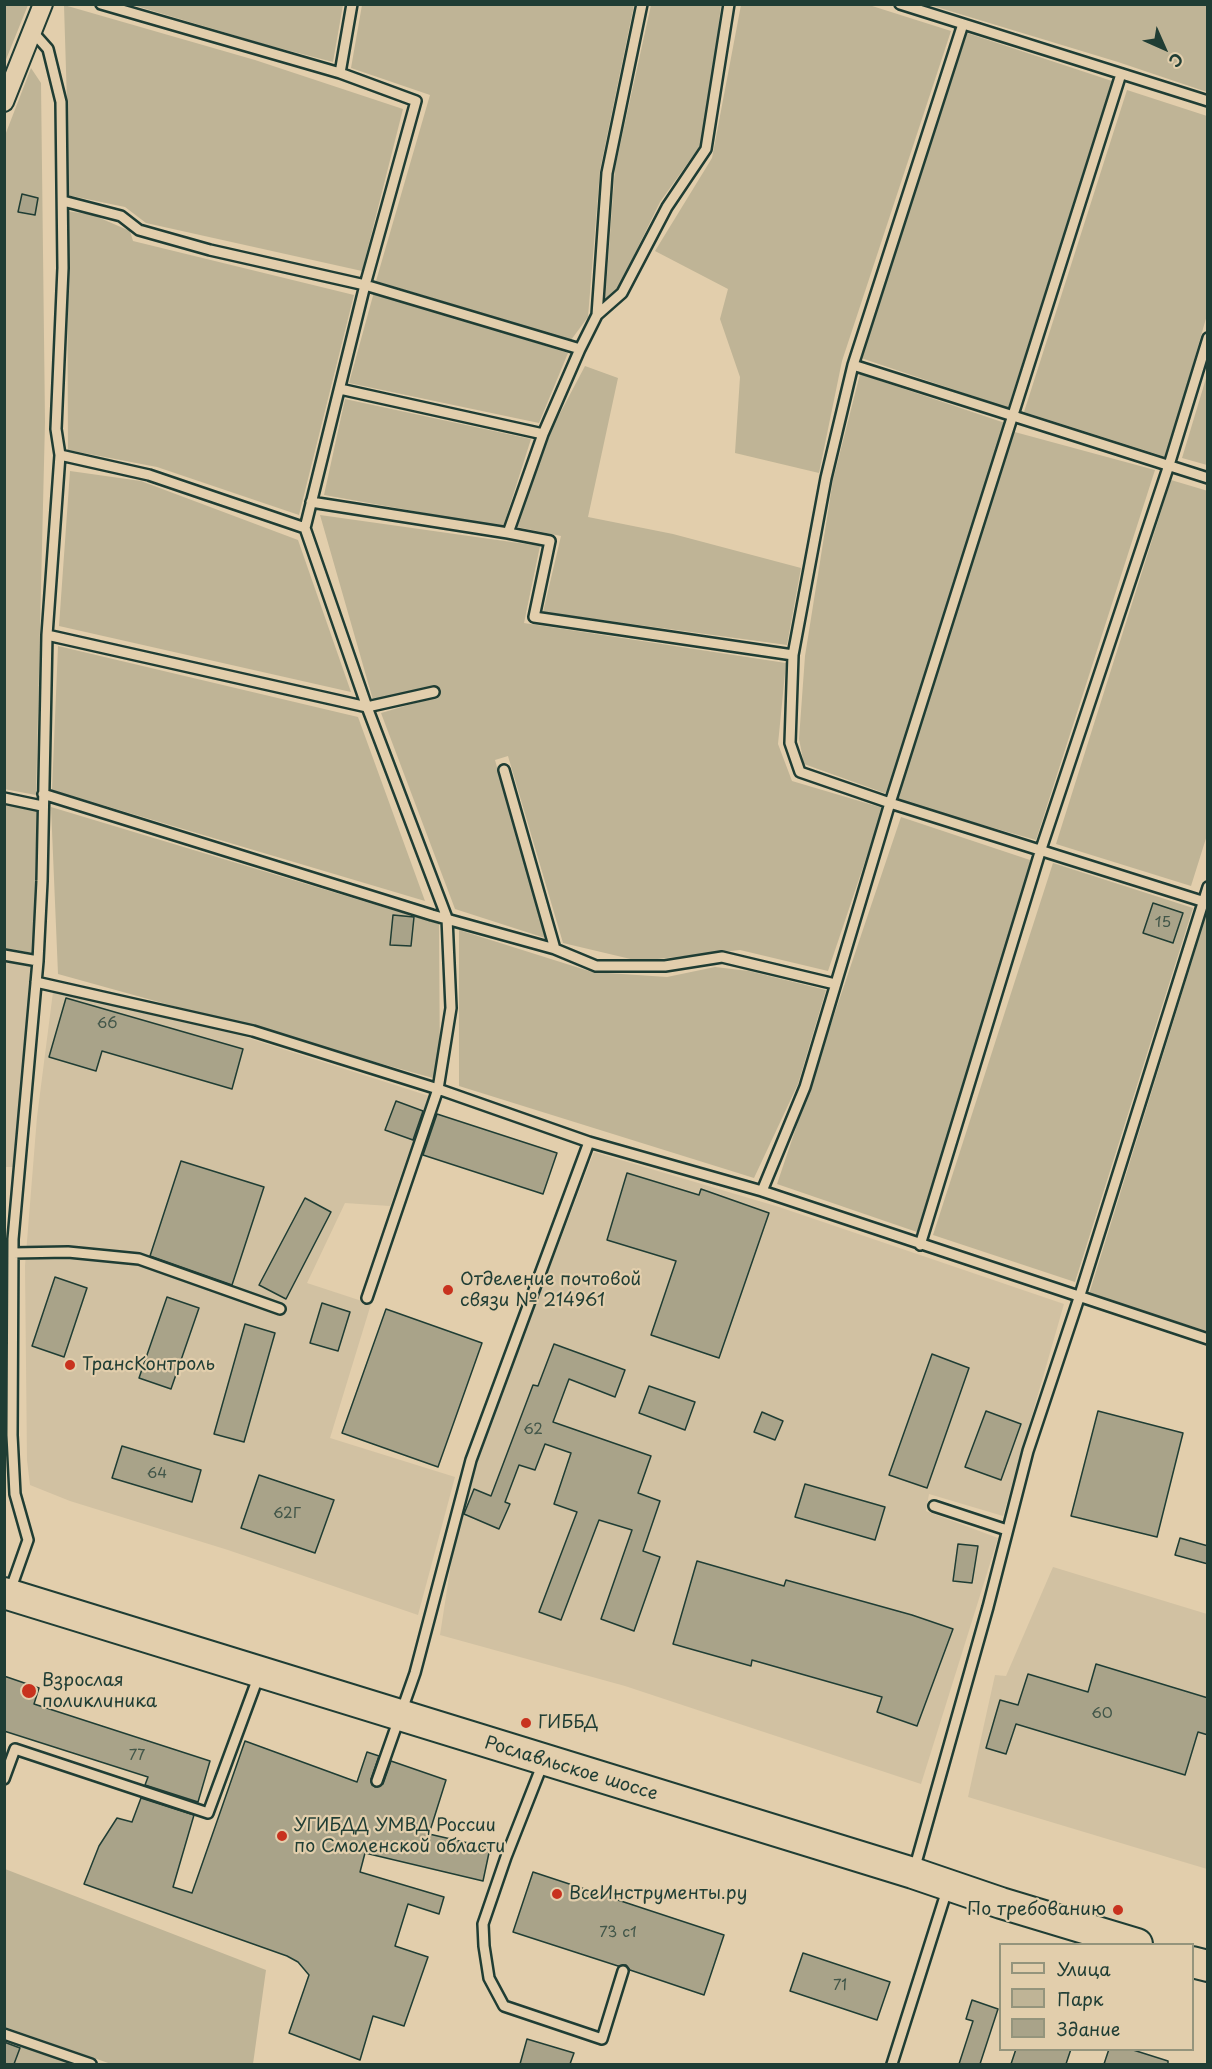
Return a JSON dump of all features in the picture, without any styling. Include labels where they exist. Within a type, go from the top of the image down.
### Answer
[{"type":"main road","name":"Рославльское шоссе","points":[[6,1597],[399,1714],[543,1761],[913,1873],[1134,1943]]},
{"type":"street","points":[[4,102],[43,4]]},
{"type":"lane","points":[[101,4],[340,73],[416,101],[365,285],[305,528],[367,707],[447,918],[451,1008],[438,1089],[367,1298]]},
{"type":"lane","points":[[340,73],[352,4]]},
{"type":"lane","points":[[597,315],[607,173],[642,4]]},
{"type":"lane","points":[[508,533],[543,434],[579,349],[597,315],[622,292],[667,207],[706,149],[729,4]]},
{"type":"lane","points":[[900,4],[1208,101]]},
{"type":"lane","points":[[963,24],[853,365],[826,478],[794,655],[790,743],[800,772],[890,803],[1205,902]]},
{"type":"lane","points":[[6,1597],[28,1540],[15,1494],[12,1435],[13,1253],[38,961],[47,635],[60,455],[56,429],[63,268],[61,102],[48,49],[32,31]]},
{"type":"lane","points":[[762,1191],[805,1087],[890,803],[1121,74]]},
{"type":"lane","points":[[63,201],[121,216],[139,230],[210,250],[365,285],[579,349]]},
{"type":"lane","points":[[920,1245],[1041,849],[1169,465],[1208,338]]},
{"type":"lane","points":[[853,365],[1208,478]]},
{"type":"lane","points":[[340,389],[543,434]]},
{"type":"lane","points":[[60,455],[149,476],[305,528]]},
{"type":"lane","points":[[311,502],[550,541],[534,617],[794,655]]},
{"type":"lane","points":[[47,635],[367,707],[434,692]]},
{"type":"lane","points":[[504,770],[555,949]]},
{"type":"lane","points":[[43,794],[555,949],[596,966],[664,966],[722,957],[835,984]]},
{"type":"lane","points":[[4,798],[42,806]]},
{"type":"lane","points":[[913,1873],[988,1607],[1028,1451],[1079,1298],[1208,887]]},
{"type":"lane","points":[[4,955],[38,961]]},
{"type":"lane","points":[[36,982],[253,1031],[438,1089],[589,1142],[762,1191],[1208,1339]]},
{"type":"lane","points":[[377,1781],[415,1673],[471,1460],[589,1142]]},
{"type":"lane","points":[[13,1253],[68,1251],[139,1259],[280,1309]]},
{"type":"lane","points":[[934,1506],[1006,1530]]},
{"type":"lane","points":[[4,1779],[15,1749],[208,1813],[260,1672]]},
{"type":"lane","points":[[543,1761],[483,1924],[489,1978],[504,2006],[602,2039],[623,1971]]},
{"type":"lane","points":[[892,2064],[949,1885]]},
{"type":"lane","points":[[4,2034],[90,2064]]},
{"type":"shaded area","points":[[5,962],[32,967],[14,1167],[4,1167]]},
{"type":"shaded area","points":[[53,992],[239,1035],[429,1096],[390,1206],[345,1203],[307,1283],[371,1304],[330,1438],[455,1477],[418,1615],[228,1550],[70,1501],[30,1485],[27,1460],[25,1266],[37,1117]]},
{"type":"shaded area","points":[[594,1152],[779,1207],[1064,1304],[1003,1516],[929,1494],[926,1511],[998,1538],[921,1784],[625,1686],[440,1635],[454,1544],[472,1471]]},
{"type":"shaded area","points":[[1053,1567],[1207,1614],[1207,1869],[968,1797],[995,1675],[1006,1676]]},
{"type":"green space","points":[[343,4],[333,62],[133,5]]},
{"type":"green space","points":[[4,5],[28,5],[5,62]]},
{"type":"green space","points":[[64,5],[255,60],[403,109],[362,271],[146,223],[125,207],[67,195]]},
{"type":"green space","points":[[362,5],[634,5],[600,170],[588,317],[571,340],[376,281],[430,95],[351,68]]},
{"type":"green space","points":[[651,5],[721,5],[711,91],[700,146],[660,202],[618,288],[605,302],[615,168]]},
{"type":"green space","points":[[741,5],[869,5],[951,31],[842,361],[819,473],[735,453],[740,377],[720,319],[728,289],[655,251],[712,158]]},
{"type":"green space","points":[[930,5],[1207,5],[1207,92],[1118,62]]},
{"type":"green space","points":[[967,33],[1112,81],[1008,408],[861,358]]},
{"type":"green space","points":[[31,68],[41,83],[45,422],[36,795],[4,789],[4,138]]},
{"type":"green space","points":[[1127,90],[1207,116],[1207,315],[1166,457],[1024,412]]},
{"type":"green space","points":[[67,211],[93,215],[130,231],[133,241],[354,295],[299,515],[157,467],[68,450]]},
{"type":"green space","points":[[374,292],[568,353],[539,423],[349,383]]},
{"type":"green space","points":[[585,366],[618,378],[588,517],[673,534],[801,568],[787,645],[543,612],[561,536],[517,527],[548,436]]},
{"type":"green space","points":[[860,374],[1005,423],[887,794],[804,764],[799,739],[805,656],[833,480]]},
{"type":"green space","points":[[1207,375],[1207,465],[1182,458]]},
{"type":"green space","points":[[345,399],[531,439],[503,527],[324,495]]},
{"type":"green space","points":[[1011,431],[1155,470],[1036,840],[895,800]]},
{"type":"green space","points":[[70,471],[141,481],[298,540],[351,692],[59,626]]},
{"type":"green space","points":[[1171,480],[1208,491],[1208,832],[1191,886],[1056,844]]},
{"type":"green space","points":[[320,515],[540,546],[524,623],[786,663],[778,744],[792,781],[883,808],[828,971],[740,950],[639,961],[563,943],[508,756],[495,760],[545,938],[455,909],[381,713],[439,696],[437,687],[373,700]]},
{"type":"green space","points":[[58,646],[358,717],[425,901],[52,790]]},
{"type":"green space","points":[[5,803],[37,810],[33,953],[5,948]]},
{"type":"green space","points":[[51,807],[439,924],[440,1080],[58,974]]},
{"type":"green space","points":[[901,817],[1033,861],[917,1232],[777,1184]]},
{"type":"green space","points":[[1053,863],[1193,908],[1075,1282],[933,1235]]},
{"type":"green space","points":[[1207,913],[1208,1331],[1089,1294]]},
{"type":"green space","points":[[459,930],[592,972],[667,977],[715,967],[749,971],[826,990],[798,1084],[754,1178],[459,1086]]},
{"type":"green space","points":[[5,1869],[266,1970],[253,2064],[111,2064],[5,2027]]},
{"type":"green space","points":[[5,2040],[71,2064],[5,2064]]},
{"type":"building","points":[[22,194],[38,198],[35,215],[18,212]]},
{"type":"building","points":[[1153,903],[1183,913],[1173,943],[1143,933]]},
{"type":"building","points":[[393,915],[414,917],[411,946],[390,945]]},
{"type":"building","points":[[66,998],[243,1049],[232,1089],[102,1051],[96,1071],[49,1057]]},
{"type":"building","points":[[396,1101],[423,1111],[413,1140],[385,1130]]},
{"type":"building","points":[[437,1114],[557,1153],[543,1194],[423,1155]]},
{"type":"building","points":[[181,1161],[264,1187],[232,1285],[150,1256]]},
{"type":"building","points":[[627,1173],[699,1195],[701,1189],[769,1213],[719,1358],[651,1335],[676,1261],[607,1240]]},
{"type":"building","points":[[305,1198],[331,1212],[286,1299],[259,1285]]},
{"type":"building","points":[[55,1277],[87,1288],[64,1357],[32,1346]]},
{"type":"building","points":[[167,1297],[199,1308],[171,1389],[139,1378]]},
{"type":"building","points":[[322,1303],[350,1312],[338,1351],[310,1343]]},
{"type":"building","points":[[386,1309],[482,1343],[438,1467],[342,1433]]},
{"type":"building","points":[[245,1324],[275,1333],[244,1442],[214,1434]]},
{"type":"building","points":[[554,1344],[625,1370],[615,1397],[569,1379],[553,1422],[651,1456],[638,1493],[660,1501],[643,1551],[660,1557],[634,1631],[601,1619],[632,1530],[599,1520],[561,1620],[539,1612],[577,1512],[554,1504],[571,1453],[545,1444],[535,1470],[519,1465],[505,1502],[510,1504],[499,1529],[464,1514],[474,1489],[491,1496],[533,1385],[538,1386]]},
{"type":"building","points":[[932,1354],[969,1368],[927,1488],[889,1475]]},
{"type":"building","points":[[649,1386],[695,1402],[685,1430],[639,1413]]},
{"type":"building","points":[[986,1411],[1021,1424],[1001,1480],[965,1467]]},
{"type":"building","points":[[1098,1411],[1183,1433],[1157,1537],[1071,1516]]},
{"type":"building","points":[[762,1412],[783,1421],[775,1440],[754,1432]]},
{"type":"building","points":[[122,1446],[201,1470],[192,1502],[112,1478]]},
{"type":"building","points":[[259,1475],[334,1500],[315,1553],[241,1528]]},
{"type":"building","points":[[805,1484],[885,1507],[875,1540],[795,1517]]},
{"type":"building","points":[[1180,1538],[1208,1546],[1208,1564],[1175,1555]]},
{"type":"building","points":[[958,1544],[978,1546],[972,1583],[953,1581]]},
{"type":"building","points":[[697,1561],[784,1586],[786,1580],[912,1615],[953,1629],[917,1726],[877,1712],[882,1697],[752,1660],[751,1666],[673,1644]]},
{"type":"building","points":[[1096,1664],[1208,1698],[1208,1735],[1198,1732],[1185,1775],[1016,1724],[1006,1754],[986,1748],[1000,1700],[1018,1705],[1028,1674],[1088,1692]]},
{"type":"building","points":[[4,1676],[39,1688],[34,1704],[210,1761],[198,1802],[145,1785],[148,1777],[4,1731]]},
{"type":"building","points":[[245,1741],[357,1782],[367,1752],[379,1756],[371,1779],[375,1787],[383,1784],[391,1761],[446,1780],[429,1834],[490,1848],[483,1881],[365,1853],[360,1872],[444,1897],[439,1914],[408,1904],[395,1946],[428,1957],[404,2026],[373,2016],[360,2060],[289,2033],[309,1975],[298,1962],[287,1956],[84,1884],[99,1846],[117,1818],[132,1822],[141,1798],[194,1815],[173,1887],[192,1893]]},
{"type":"building","points":[[533,1872],[724,1935],[704,1995],[630,1970],[626,1965],[618,1966],[513,1932]]},
{"type":"building","points":[[803,1953],[890,1982],[877,2020],[790,1991]]},
{"type":"building","points":[[972,2000],[998,2009],[980,2064],[959,2064],[973,2021],[966,2019]]},
{"type":"building","points":[[527,2039],[574,2053],[570,2064],[520,2064]]},
{"type":"building","points":[[4,2042],[20,2048],[14,2064],[4,2064]]},
{"type":"building","points":[[1015,2051],[1070,2051],[1066,2064],[1011,2064]]},
{"type":"building","points":[[1108,2051],[1136,2051],[1168,2061],[1168,2064],[1104,2064]]},
{"type":"place","name":"Отделение почтовой связи № 214961","points":[[448,1290]]},
{"type":"place","name":"ТрансКонтроль","points":[[70,1365]]},
{"type":"place","name":"Взрослая поликлиника","points":[[29,1691]]},
{"type":"place","name":"ГИББД","points":[[526,1723]]},
{"type":"place","name":"УГИБДД УМВД России по Смоленской области","points":[[282,1836]]},
{"type":"place","name":"ВсеИнструменты.ру","points":[[557,1894]]},
{"type":"place","name":"По требованию","points":[[1118,1910]]}]
